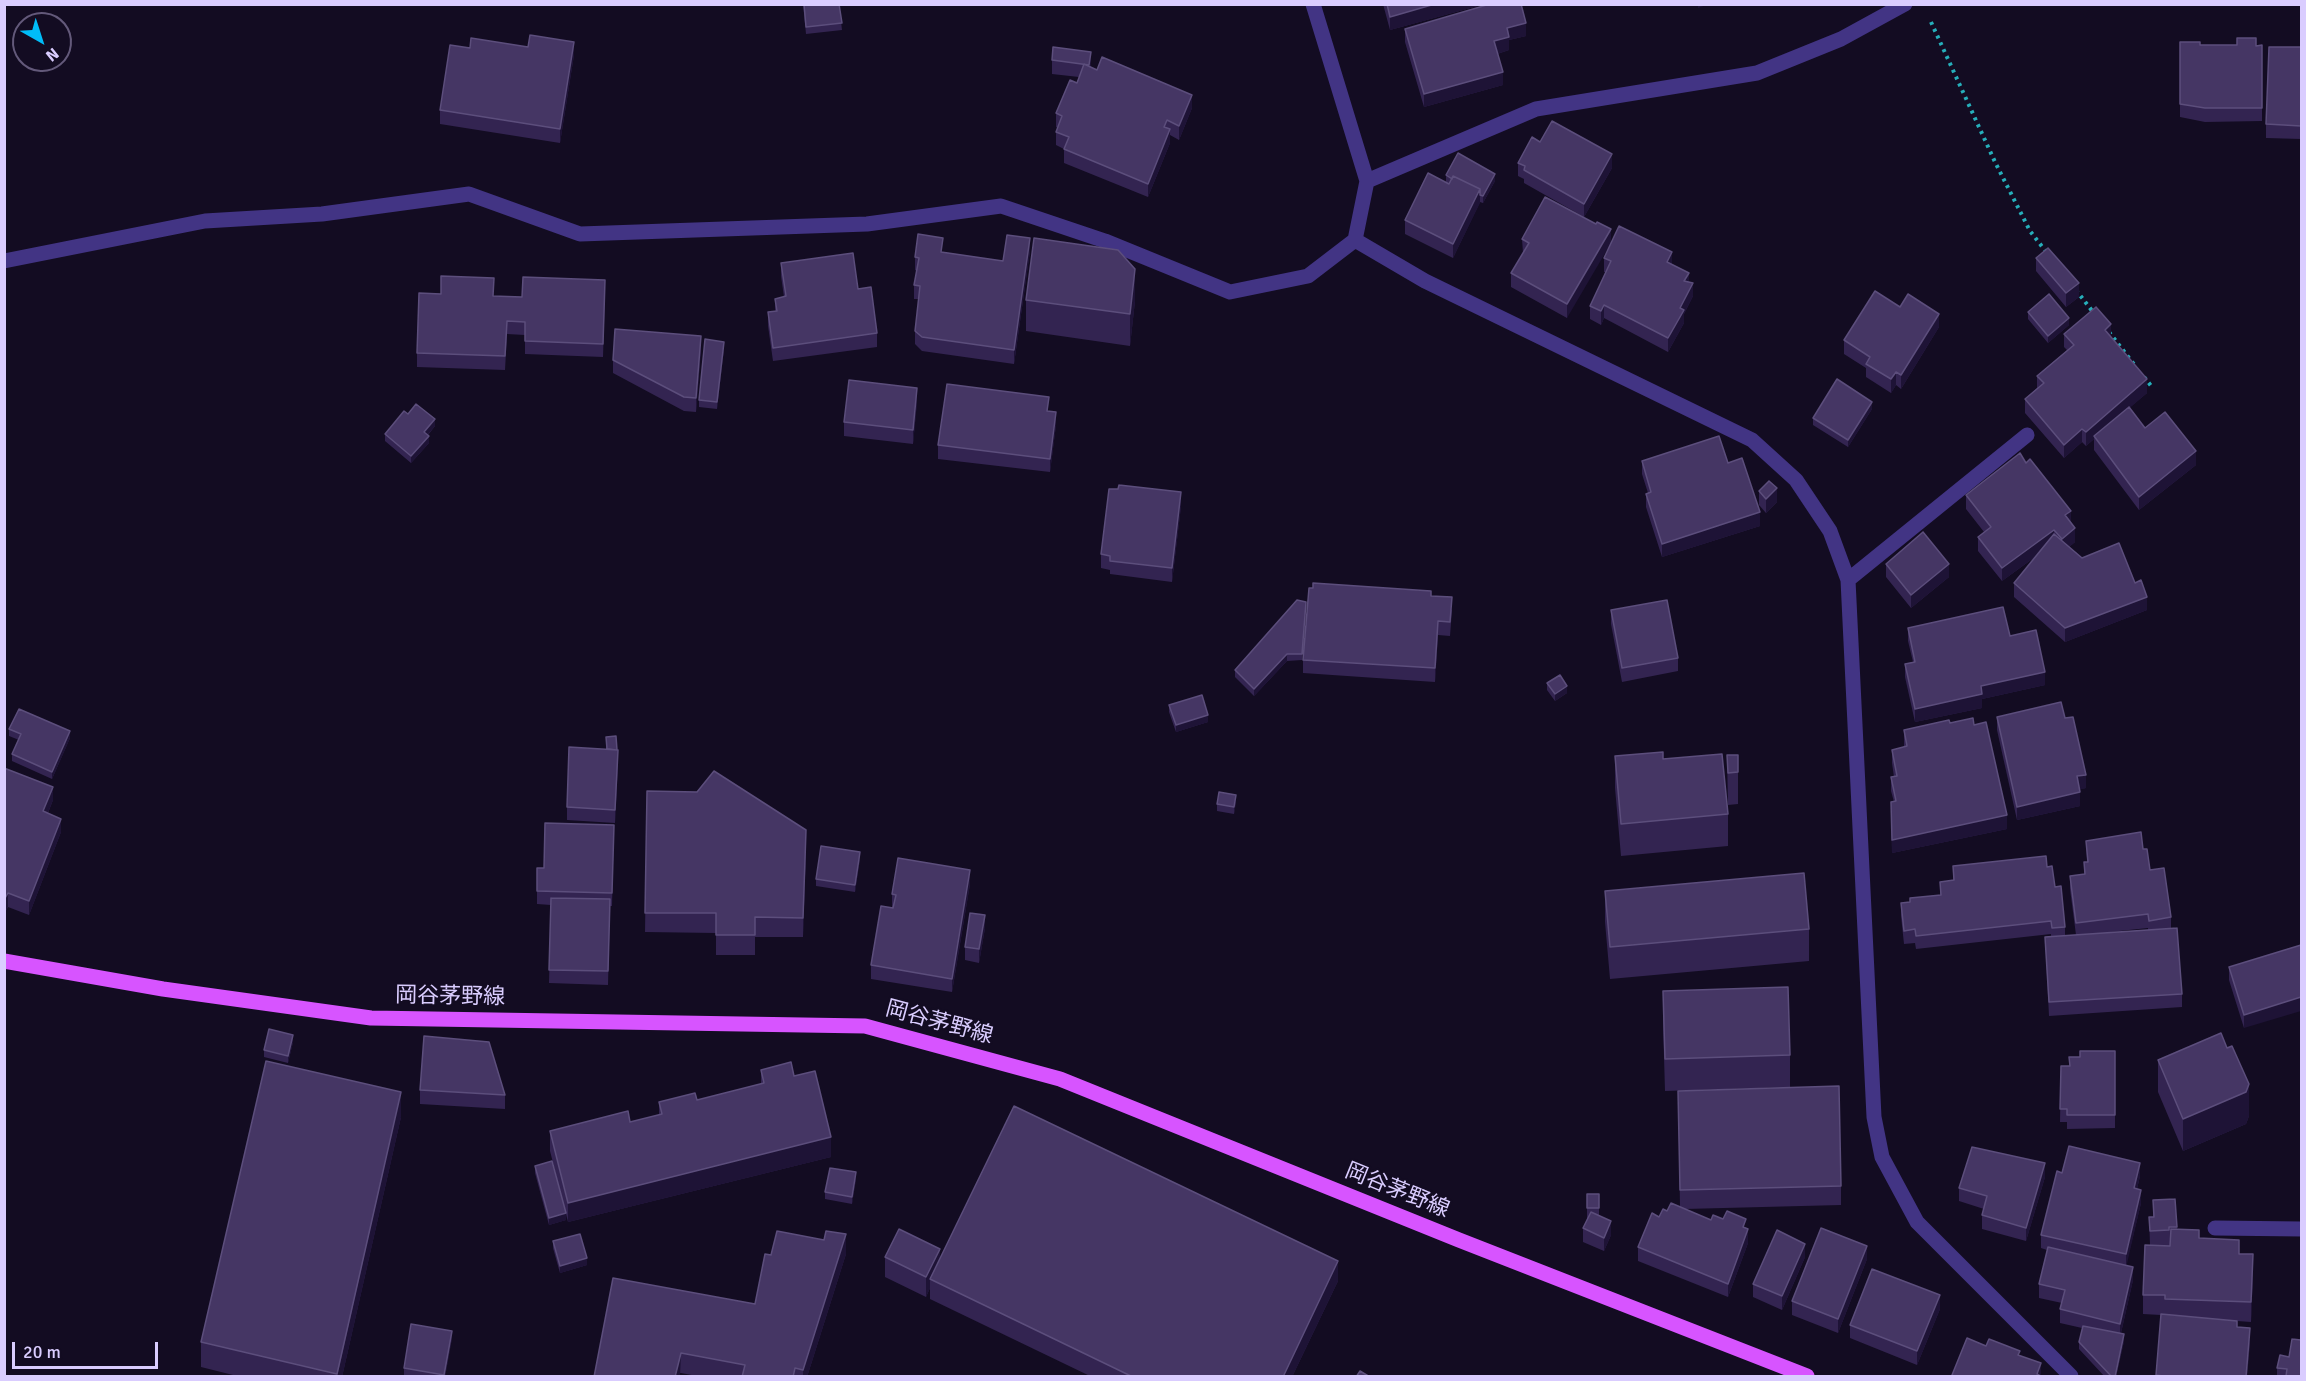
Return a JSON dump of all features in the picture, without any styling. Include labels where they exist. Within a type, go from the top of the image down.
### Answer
[{"type":"main road","name":"岡谷茅野線","points":[[4,961],[163,988],[371,1018],[865,1026],[1059,1079],[1807,1377]]},
{"type":"street","points":[[4,261],[205,221],[322,214],[469,194],[580,234],[867,224],[1001,206],[1105,241],[1230,292],[1308,276],[1355,240],[1367,181],[1313,4]]},
{"type":"street","points":[[1367,181],[1536,109],[1757,73],[1841,39],[1905,4]]},
{"type":"street","points":[[1355,240],[1425,281],[1752,440],[1796,480],[1830,531],[1848,580],[1874,1117],[1882,1157],[1917,1222],[2071,1377]]},
{"type":"street","points":[[1848,580],[2027,435]]},
{"type":"street","points":[[2215,1228],[2301,1229]]},
{"type":"path","points":[[1928,15],[1995,162],[2030,231],[2052,258]]},
{"type":"path","points":[[2073,286],[2094,314]]},
{"type":"path","points":[[2102,323],[2152,387]]},
{"type":"building","points":[[804,4],[839,4],[842,23],[806,27]]},
{"type":"building","points":[[1387,4],[1435,4],[1390,17]]},
{"type":"building","points":[[1490,4],[1521,4],[1526,23],[1507,28],[1509,37],[1494,41],[1503,72],[1424,94],[1405,29]]},
{"type":"building","points":[[530,35],[574,42],[560,129],[440,110],[450,45],[470,48],[471,38],[528,47]]},
{"type":"building","points":[[2237,38],[2256,38],[2256,46],[2262,45],[2262,108],[2205,108],[2180,104],[2180,42],[2200,42],[2200,45],[2237,45]]},
{"type":"building","points":[[1053,47],[1091,52],[1089,65],[1052,60]]},
{"type":"building","points":[[2269,47],[2301,47],[2301,126],[2266,124]]},
{"type":"building","points":[[1102,57],[1192,95],[1179,126],[1167,120],[1164,127],[1170,129],[1148,184],[1064,149],[1069,137],[1056,132],[1062,116],[1056,113],[1070,80],[1077,83],[1084,64],[1097,70]]},
{"type":"building","points":[[1552,121],[1612,154],[1584,204],[1524,170],[1525,166],[1518,163],[1532,137],[1540,142]]},
{"type":"building","points":[[1458,153],[1495,174],[1483,196],[1480,195],[1480,189],[1446,175]]},
{"type":"building","points":[[1428,173],[1449,184],[1453,176],[1480,189],[1453,244],[1405,220]]},
{"type":"building","points":[[1545,197],[1596,224],[1597,222],[1611,229],[1567,304],[1511,273],[1529,243],[1522,239]]},
{"type":"building","points":[[1619,226],[1672,252],[1667,262],[1689,273],[1684,281],[1693,283],[1680,308],[1684,310],[1668,338],[1604,305],[1601,311],[1590,306],[1611,261],[1604,258]]},
{"type":"building","points":[[918,234],[943,238],[941,252],[1003,261],[1007,235],[1030,238],[1014,350],[922,337],[915,331],[920,286],[914,285],[919,258],[915,257]]},
{"type":"building","points":[[1034,238],[1118,250],[1135,269],[1130,314],[1026,300]]},
{"type":"building","points":[[2048,248],[2079,283],[2066,293],[2036,258]]},
{"type":"building","points":[[853,253],[858,289],[871,287],[877,333],[773,348],[768,312],[777,311],[775,299],[786,296],[781,263]]},
{"type":"building","points":[[441,276],[494,278],[493,296],[522,297],[523,277],[605,280],[603,344],[525,341],[525,322],[507,321],[505,356],[417,353],[419,293],[441,294]]},
{"type":"building","points":[[1875,291],[1900,307],[1908,294],[1939,314],[1901,375],[1896,372],[1891,379],[1866,364],[1870,357],[1844,340]]},
{"type":"building","points":[[2049,294],[2069,318],[2048,336],[2028,312]]},
{"type":"building","points":[[2096,307],[2111,324],[2105,330],[2147,379],[2086,432],[2082,429],[2064,445],[2025,399],[2044,383],[2037,376],[2074,345],[2064,334]]},
{"type":"building","points":[[615,329],[701,336],[696,398],[684,397],[613,360]]},
{"type":"building","points":[[705,339],[724,342],[717,402],[699,400]]},
{"type":"building","points":[[1837,379],[1872,402],[1848,440],[1813,418]]},
{"type":"building","points":[[849,380],[917,388],[913,430],[844,422]]},
{"type":"building","points":[[947,384],[1049,397],[1047,411],[1056,412],[1050,459],[938,445]]},
{"type":"building","points":[[416,404],[435,419],[424,432],[429,436],[411,456],[385,434],[404,411],[408,414]]},
{"type":"building","points":[[2129,407],[2145,428],[2165,412],[2196,451],[2139,497],[2094,436]]},
{"type":"building","points":[[1719,436],[1728,463],[1742,458],[1760,512],[1662,544],[1646,494],[1651,492],[1642,461]]},
{"type":"building","points":[[2020,453],[2026,463],[2030,459],[2071,511],[2065,515],[2075,528],[2062,539],[2054,530],[2002,568],[1978,537],[1991,527],[1966,495]]},
{"type":"building","points":[[1769,481],[1777,488],[1766,499],[1759,491]]},
{"type":"building","points":[[1119,485],[1181,492],[1172,568],[1110,561],[1110,556],[1101,554],[1109,489],[1118,489]]},
{"type":"building","points":[[1923,532],[1949,564],[1911,595],[1886,564]]},
{"type":"building","points":[[2054,534],[2082,558],[2119,543],[2135,583],[2141,580],[2147,597],[2065,628],[2014,583]]},
{"type":"building","points":[[1313,583],[1431,591],[1431,596],[1452,597],[1450,622],[1438,621],[1435,668],[1303,660],[1309,588],[1313,588]]},
{"type":"building","points":[[1297,600],[1306,602],[1302,654],[1287,654],[1254,689],[1235,670]]},
{"type":"building","points":[[1667,600],[1678,658],[1622,668],[1611,610]]},
{"type":"building","points":[[2003,607],[2010,636],[2036,630],[2045,672],[1981,686],[1982,694],[1915,709],[1905,664],[1915,662],[1908,628]]},
{"type":"building","points":[[1560,675],[1567,686],[1555,694],[1547,683]]},
{"type":"building","points":[[1202,695],[1208,715],[1176,725],[1169,705]]},
{"type":"building","points":[[2061,702],[2065,718],[2073,717],[2086,775],[2077,776],[2080,792],[2017,807],[1997,717]]},
{"type":"building","points":[[19,709],[70,731],[52,772],[12,754],[21,734],[9,729]]},
{"type":"building","points":[[1973,718],[1974,725],[1986,722],[2007,815],[1892,840],[1891,802],[1896,801],[1891,777],[1897,776],[1892,750],[1907,746],[1904,730],[1949,720],[1950,723]]},
{"type":"building","points":[[616,736],[617,750],[607,749],[606,737]]},
{"type":"building","points":[[569,747],[618,750],[615,810],[567,807]]},
{"type":"building","points":[[1663,752],[1663,759],[1722,754],[1728,814],[1621,824],[1615,756]]},
{"type":"building","points":[[1727,755],[1738,755],[1738,772],[1728,773]]},
{"type":"building","points":[[4,768],[53,787],[43,811],[61,819],[29,901],[8,893],[4,900]]},
{"type":"building","points":[[714,771],[806,830],[803,918],[755,917],[755,935],[716,935],[716,913],[645,913],[647,791],[697,792]]},
{"type":"building","points":[[1219,792],[1236,795],[1234,807],[1217,804]]},
{"type":"building","points":[[545,823],[614,825],[612,893],[537,891],[537,868],[544,868]]},
{"type":"building","points":[[2141,832],[2143,849],[2147,849],[2150,870],[2164,868],[2171,917],[2149,921],[2148,914],[2076,923],[2070,876],[2085,874],[2084,862],[2088,862],[2086,841]]},
{"type":"building","points":[[821,846],[860,852],[855,885],[816,879]]},
{"type":"building","points":[[2046,856],[2047,867],[2052,866],[2055,887],[2061,886],[2065,927],[2052,928],[2051,921],[1916,936],[1915,929],[1904,931],[1901,903],[1910,902],[1910,898],[1941,895],[1940,882],[1954,880],[1953,866]]},
{"type":"building","points":[[898,858],[970,870],[952,979],[871,965],[881,906],[893,908],[896,895],[892,894]]},
{"type":"building","points":[[1804,873],[1809,929],[1610,947],[1605,891]]},
{"type":"building","points":[[551,898],[610,899],[608,971],[549,970]]},
{"type":"building","points":[[970,913],[985,915],[979,949],[965,947]]},
{"type":"building","points":[[2177,928],[2182,994],[2049,1002],[2045,937]]},
{"type":"building","points":[[2301,945],[2301,997],[2244,1015],[2229,967]]},
{"type":"building","points":[[1788,987],[1790,1055],[1665,1059],[1663,991]]},
{"type":"building","points":[[269,1029],[293,1035],[288,1056],[264,1050]]},
{"type":"building","points":[[2221,1033],[2227,1048],[2232,1046],[2249,1084],[2246,1092],[2183,1119],[2158,1060]]},
{"type":"building","points":[[424,1036],[489,1042],[505,1095],[420,1090]]},
{"type":"building","points":[[2080,1051],[2115,1051],[2115,1115],[2067,1115],[2067,1109],[2060,1109],[2061,1066],[2070,1066],[2069,1057],[2080,1057]]},
{"type":"building","points":[[266,1061],[401,1092],[337,1374],[201,1342]]},
{"type":"building","points":[[791,1062],[794,1076],[815,1071],[831,1137],[568,1203],[550,1131],[628,1111],[630,1122],[662,1114],[659,1102],[695,1093],[697,1100],[764,1083],[761,1070]]},
{"type":"building","points":[[1839,1086],[1841,1186],[1680,1190],[1678,1091]]},
{"type":"building","points":[[1014,1106],[1338,1261],[1283,1377],[1133,1377],[930,1279]]},
{"type":"building","points":[[2069,1146],[2140,1163],[2134,1188],[2141,1190],[2126,1254],[2041,1235],[2057,1171],[2062,1173]]},
{"type":"building","points":[[1972,1147],[2045,1163],[2026,1228],[1982,1215],[1987,1196],[1959,1188]]},
{"type":"building","points":[[552,1161],[566,1213],[549,1218],[535,1166]]},
{"type":"building","points":[[830,1168],[856,1172],[852,1197],[825,1192]]},
{"type":"building","points":[[1587,1194],[1599,1194],[1599,1208],[1587,1208]]},
{"type":"building","points":[[2175,1199],[2177,1227],[2150,1231],[2149,1217],[2154,1217],[2153,1200]]},
{"type":"building","points":[[1671,1203],[1711,1220],[1713,1215],[1723,1219],[1727,1211],[1746,1219],[1743,1227],[1748,1229],[1728,1284],[1638,1247],[1652,1213],[1659,1217],[1663,1209],[1667,1211]]},
{"type":"building","points":[[1591,1212],[1611,1221],[1604,1238],[1583,1228]]},
{"type":"building","points":[[1821,1228],[1867,1246],[1838,1319],[1792,1301]]},
{"type":"building","points":[[899,1229],[940,1249],[926,1277],[885,1257]]},
{"type":"building","points":[[2171,1229],[2199,1230],[2199,1238],[2239,1240],[2239,1254],[2253,1254],[2251,1302],[2165,1299],[2165,1295],[2143,1295],[2145,1245],[2170,1246]]},
{"type":"building","points":[[1777,1230],[1805,1244],[1782,1296],[1753,1284]]},
{"type":"building","points":[[777,1231],[824,1240],[826,1231],[846,1234],[803,1370],[795,1368],[793,1377],[742,1377],[745,1365],[681,1353],[675,1377],[594,1377],[613,1278],[755,1304],[765,1254],[771,1255]]},
{"type":"building","points":[[580,1234],[587,1258],[560,1266],[553,1241]]},
{"type":"building","points":[[2048,1247],[2133,1267],[2120,1324],[2060,1309],[2065,1290],[2039,1284]]},
{"type":"building","points":[[1872,1269],[1940,1295],[1917,1351],[1850,1325]]},
{"type":"building","points":[[2161,1314],[2237,1321],[2237,1327],[2250,1328],[2246,1377],[2156,1375]]},
{"type":"building","points":[[411,1324],[452,1331],[444,1375],[404,1368]]},
{"type":"building","points":[[2083,1326],[2124,1334],[2115,1377],[2112,1377],[2079,1342]]},
{"type":"building","points":[[1967,1338],[1986,1346],[1989,1339],[2020,1351],[2018,1355],[2041,1363],[2037,1374],[2042,1377],[1956,1377],[1952,1375]]},
{"type":"building","points":[[2292,1339],[2301,1340],[2301,1377],[2286,1376],[2287,1369],[2277,1368],[2280,1355],[2289,1357]]},
{"type":"building","points":[[1360,1371],[1370,1377],[1356,1377]]}]
